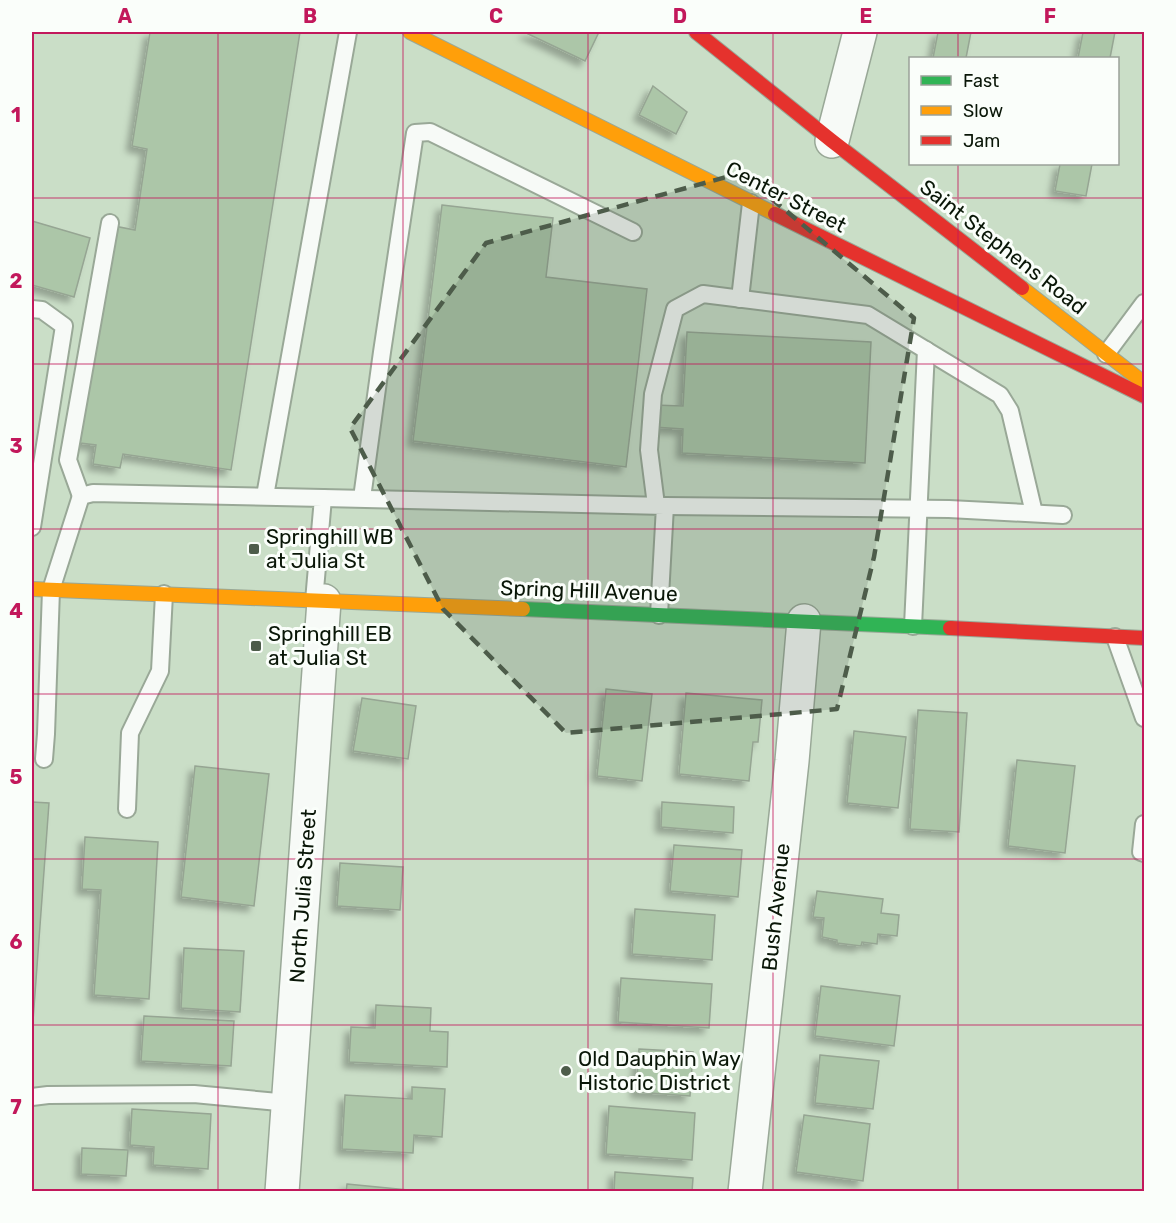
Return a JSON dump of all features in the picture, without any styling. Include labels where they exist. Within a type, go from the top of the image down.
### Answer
[{"type":"main road","name":"Center Street","points":[[410,32],[1144,396]]},
{"type":"main road","name":"Saint Stephens Road","points":[[696,32],[832,141],[1144,383]]},
{"type":"main road","name":"Spring Hill Avenue","points":[[32,589],[804,621],[1144,638]]},
{"type":"street","points":[[832,141],[860,32]]},
{"type":"street","name":"North Julia Street","points":[[282,1191],[319,601]]},
{"type":"street","name":"Bush Avenue","points":[[745,1191],[792,761],[804,621]]},
{"type":"lane","points":[[265,496],[348,32]]},
{"type":"lane","points":[[363,498],[382,352],[415,134],[430,132],[633,232]]},
{"type":"lane","points":[[740,299],[751,203]]},
{"type":"lane","points":[[44,759],[51,590],[81,496],[68,460],[110,223]]},
{"type":"lane","points":[[659,615],[661,505],[649,450],[653,394],[675,309],[703,294],[868,315],[1000,395],[1010,411],[1034,513]]},
{"type":"lane","points":[[1106,354],[1144,303]]},
{"type":"lane","points":[[32,309],[42,309],[64,326],[32,527]]},
{"type":"lane","points":[[914,626],[926,350]]},
{"type":"lane","points":[[81,496],[93,493],[265,496],[920,509],[1063,515]]},
{"type":"lane","points":[[319,601],[323,498]]},
{"type":"lane","points":[[127,809],[130,733],[160,671],[164,594]]},
{"type":"lane","points":[[1115,637],[1144,718]]},
{"type":"lane","points":[[1144,824],[1141,852],[1144,853]]},
{"type":"lane","points":[[32,1097],[194,1094],[289,1103]]},
{"type":"highlighted area","points":[[741,173],[914,318],[874,557],[837,709],[566,733],[443,609],[350,428],[486,243]]},
{"type":"building","points":[[150,32],[300,32],[231,470],[123,454],[120,468],[93,464],[96,445],[80,443],[114,226],[135,230],[147,149],[132,146]]},
{"type":"building","points":[[524,32],[599,32],[585,61]]},
{"type":"building","points":[[938,32],[971,32],[966,57],[933,57]]},
{"type":"building","points":[[1083,32],[1115,32],[1110,57],[1078,57]]},
{"type":"building","points":[[653,86],[687,112],[676,134],[639,115]]},
{"type":"building","points":[[1060,165],[1092,165],[1086,196],[1055,191]]},
{"type":"building","points":[[442,205],[553,218],[546,277],[647,289],[626,467],[413,441]]},
{"type":"building","points":[[32,221],[90,238],[74,297],[32,285]]},
{"type":"building","points":[[687,332],[871,342],[865,463],[682,453],[683,429],[653,427],[654,405],[683,406]]},
{"type":"building","points":[[606,689],[652,694],[642,781],[597,776]]},
{"type":"building","points":[[686,693],[762,700],[758,742],[753,742],[749,781],[679,774]]},
{"type":"building","points":[[362,698],[416,706],[408,759],[353,751]]},
{"type":"building","points":[[918,710],[967,713],[959,832],[910,829]]},
{"type":"building","points":[[854,731],[906,737],[898,808],[847,803]]},
{"type":"building","points":[[1017,760],[1075,766],[1065,853],[1008,846]]},
{"type":"building","points":[[195,766],[269,774],[254,906],[181,897]]},
{"type":"building","points":[[32,802],[49,803],[33,1021],[32,1021]]},
{"type":"building","points":[[662,802],[734,807],[733,833],[661,827]]},
{"type":"building","points":[[85,837],[158,842],[149,999],[94,995],[101,890],[82,889]]},
{"type":"building","points":[[674,845],[742,850],[738,897],[670,891]]},
{"type":"building","points":[[340,863],[403,867],[400,910],[337,906]]},
{"type":"building","points":[[817,891],[883,899],[881,913],[899,915],[897,936],[878,934],[877,944],[862,942],[861,946],[837,943],[837,940],[822,937],[824,918],[813,917]]},
{"type":"building","points":[[635,909],[715,915],[712,960],[632,954]]},
{"type":"building","points":[[184,948],[244,951],[240,1012],[181,1008]]},
{"type":"building","points":[[621,978],[712,984],[709,1028],[618,1022]]},
{"type":"building","points":[[821,986],[900,996],[894,1046],[815,1036]]},
{"type":"building","points":[[376,1005],[431,1008],[430,1031],[448,1032],[447,1067],[349,1062],[351,1027],[375,1028]]},
{"type":"building","points":[[144,1016],[234,1021],[231,1066],[141,1061]]},
{"type":"building","points":[[639,1049],[693,1052],[690,1096],[636,1092]]},
{"type":"building","points":[[820,1055],[879,1061],[873,1109],[815,1103]]},
{"type":"building","points":[[412,1087],[445,1089],[442,1137],[414,1135],[413,1153],[342,1149],[345,1095],[412,1099]]},
{"type":"building","points":[[609,1106],[695,1113],[692,1160],[606,1154]]},
{"type":"building","points":[[132,1109],[211,1114],[208,1169],[153,1165],[154,1147],[130,1145]]},
{"type":"building","points":[[804,1115],[870,1124],[863,1181],[796,1172]]},
{"type":"building","points":[[82,1148],[128,1150],[126,1176],[81,1174]]},
{"type":"building","points":[[615,1172],[693,1178],[692,1192],[614,1192]]},
{"type":"building","points":[[347,1184],[418,1191],[418,1192],[346,1192]]},
{"type":"traffic: fast","points":[[523,609],[950,628]]},
{"type":"traffic: slow","points":[[410,32],[775,214]]},
{"type":"traffic: slow","points":[[1022,288],[1144,383]]},
{"type":"traffic: slow","points":[[32,589],[523,609]]},
{"type":"traffic: jam","points":[[696,32],[1022,288]]},
{"type":"traffic: jam","points":[[775,214],[1144,396]]},
{"type":"traffic: jam","points":[[950,628],[1144,638]]},
{"type":"place","name":"Springhill WB at Julia St","points":[[254,549]]},
{"type":"place","name":"Springhill EB at Julia St","points":[[256,646]]},
{"type":"place","name":"Old Dauphin Way Historic District","points":[[566,1071]]}]
